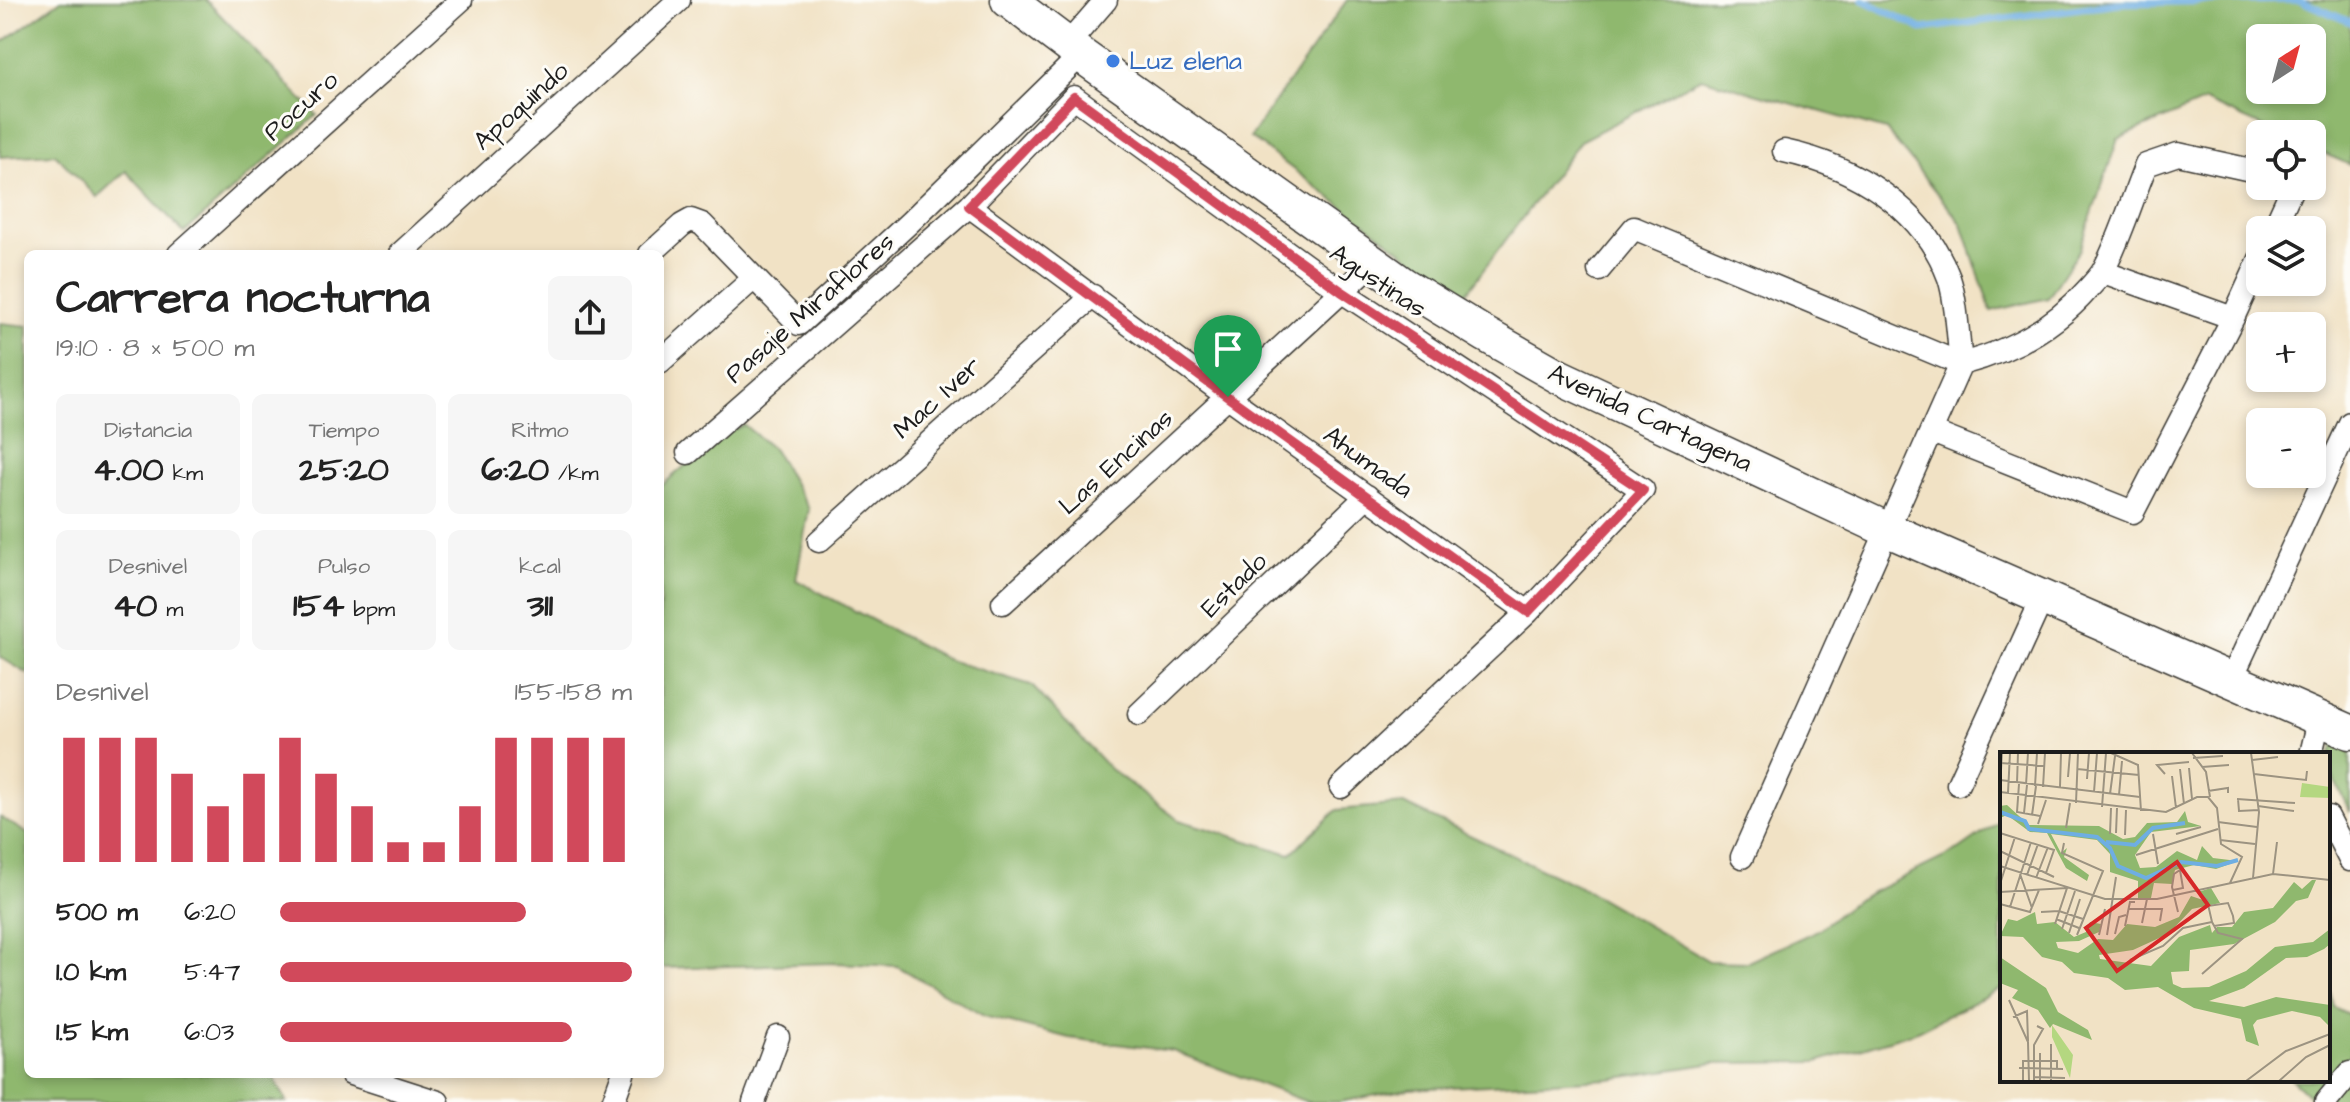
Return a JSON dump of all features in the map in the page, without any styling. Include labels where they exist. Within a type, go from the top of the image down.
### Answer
[{"type":"main road","name":"Avenida Cartagena","points":[[1008,0],[1373,263],[1449,313],[1560,377],[1886,529],[2336,726]]},
{"type":"street","name":"Pocuro","points":[[183,250],[461,0]]},
{"type":"street","points":[[654,250],[691,220],[702,224],[799,324],[910,222],[1074,50],[1106,0]]},
{"type":"street","name":"Apoquindo","points":[[404,250],[675,1]]},
{"type":"street","name":"Agustinas","points":[[969,206],[1074,97],[1341,291],[1643,490],[1528,612]]},
{"type":"street","points":[[1742,857],[1961,364],[1950,280],[1939,258],[1910,218],[1885,195],[1857,176],[1810,157],[1784,151]]},
{"type":"street","points":[[1599,270],[1634,228],[1961,364],[2005,350],[2045,328],[2103,272],[2146,165],[2178,154],[2246,169]]},
{"type":"street","name":"Ahumada","points":[[969,206],[1528,612]]},
{"type":"street","name":"Pasaje Miraflores","points":[[688,453],[969,206]]},
{"type":"street","name":"Las Encinas","points":[[1003,603],[1373,263]]},
{"type":"street","points":[[2103,272],[2233,318]]},
{"type":"street","points":[[664,358],[753,279]]},
{"type":"street","points":[[1932,432],[2133,512],[2246,290]]},
{"type":"street","name":"Mac Iver","points":[[819,541],[1093,296]]},
{"type":"street","points":[[2231,680],[2350,423]]},
{"type":"street","name":"Estado","points":[[1139,714],[1367,496]]},
{"type":"street","points":[[1958,784],[2043,597]]},
{"type":"street","points":[[1341,787],[1528,612]]},
{"type":"street","points":[[2313,752],[2336,726]]},
{"type":"street","points":[[2330,821],[2350,860]]},
{"type":"street","points":[[754,1102],[778,1037]]},
{"type":"street","points":[[2326,1102],[2350,1073]]},
{"type":"street","points":[[363,1078],[438,1102]]},
{"type":"street","points":[[613,1102],[622,1078]]},
{"type":"green space","points":[[61,0],[206,0],[317,115],[184,233],[126,171],[97,197],[55,154],[0,157],[0,44]]},
{"type":"green space","points":[[1347,0],[2350,0],[2350,165],[2326,154],[2326,120],[2248,120],[2205,101],[2118,139],[2079,251],[2048,298],[1991,311],[1962,224],[1886,130],[1701,78],[1580,141],[1463,297],[1250,137]]},
{"type":"green space","points":[[0,323],[24,326],[24,672],[0,657]]},
{"type":"green space","points":[[744,425],[774,450],[809,509],[796,580],[948,660],[1031,685],[1110,769],[1179,820],[1290,854],[1337,810],[1404,804],[1586,890],[1709,961],[1748,962],[1818,930],[1858,899],[1959,850],[2000,821],[2000,989],[1915,1032],[1817,1062],[1715,1063],[1610,1079],[1409,1089],[1339,1102],[1307,1102],[1173,1051],[1069,1038],[984,1016],[897,966],[836,963],[664,968],[664,484],[720,436]]},
{"type":"green space","points":[[2335,742],[2350,749],[2350,812],[2330,771],[2330,754]]},
{"type":"green space","points":[[0,817],[24,832],[24,1078],[274,1078],[287,1102],[0,1102]]},
{"type":"green space","points":[[2330,992],[2334,1007],[2350,1015],[2350,1102],[2316,1102],[2294,1082],[2330,1082]]},
{"type":"waterway","points":[[1863,0],[1922,29],[2119,3],[2299,0],[2350,22]]},
{"type":"place","name":"Luz elena","points":[[1113,61]]},
{"type":"route","points":[[1074,97],[1341,291],[1643,490],[1528,612],[1228,397],[969,206],[1074,97]]}]
